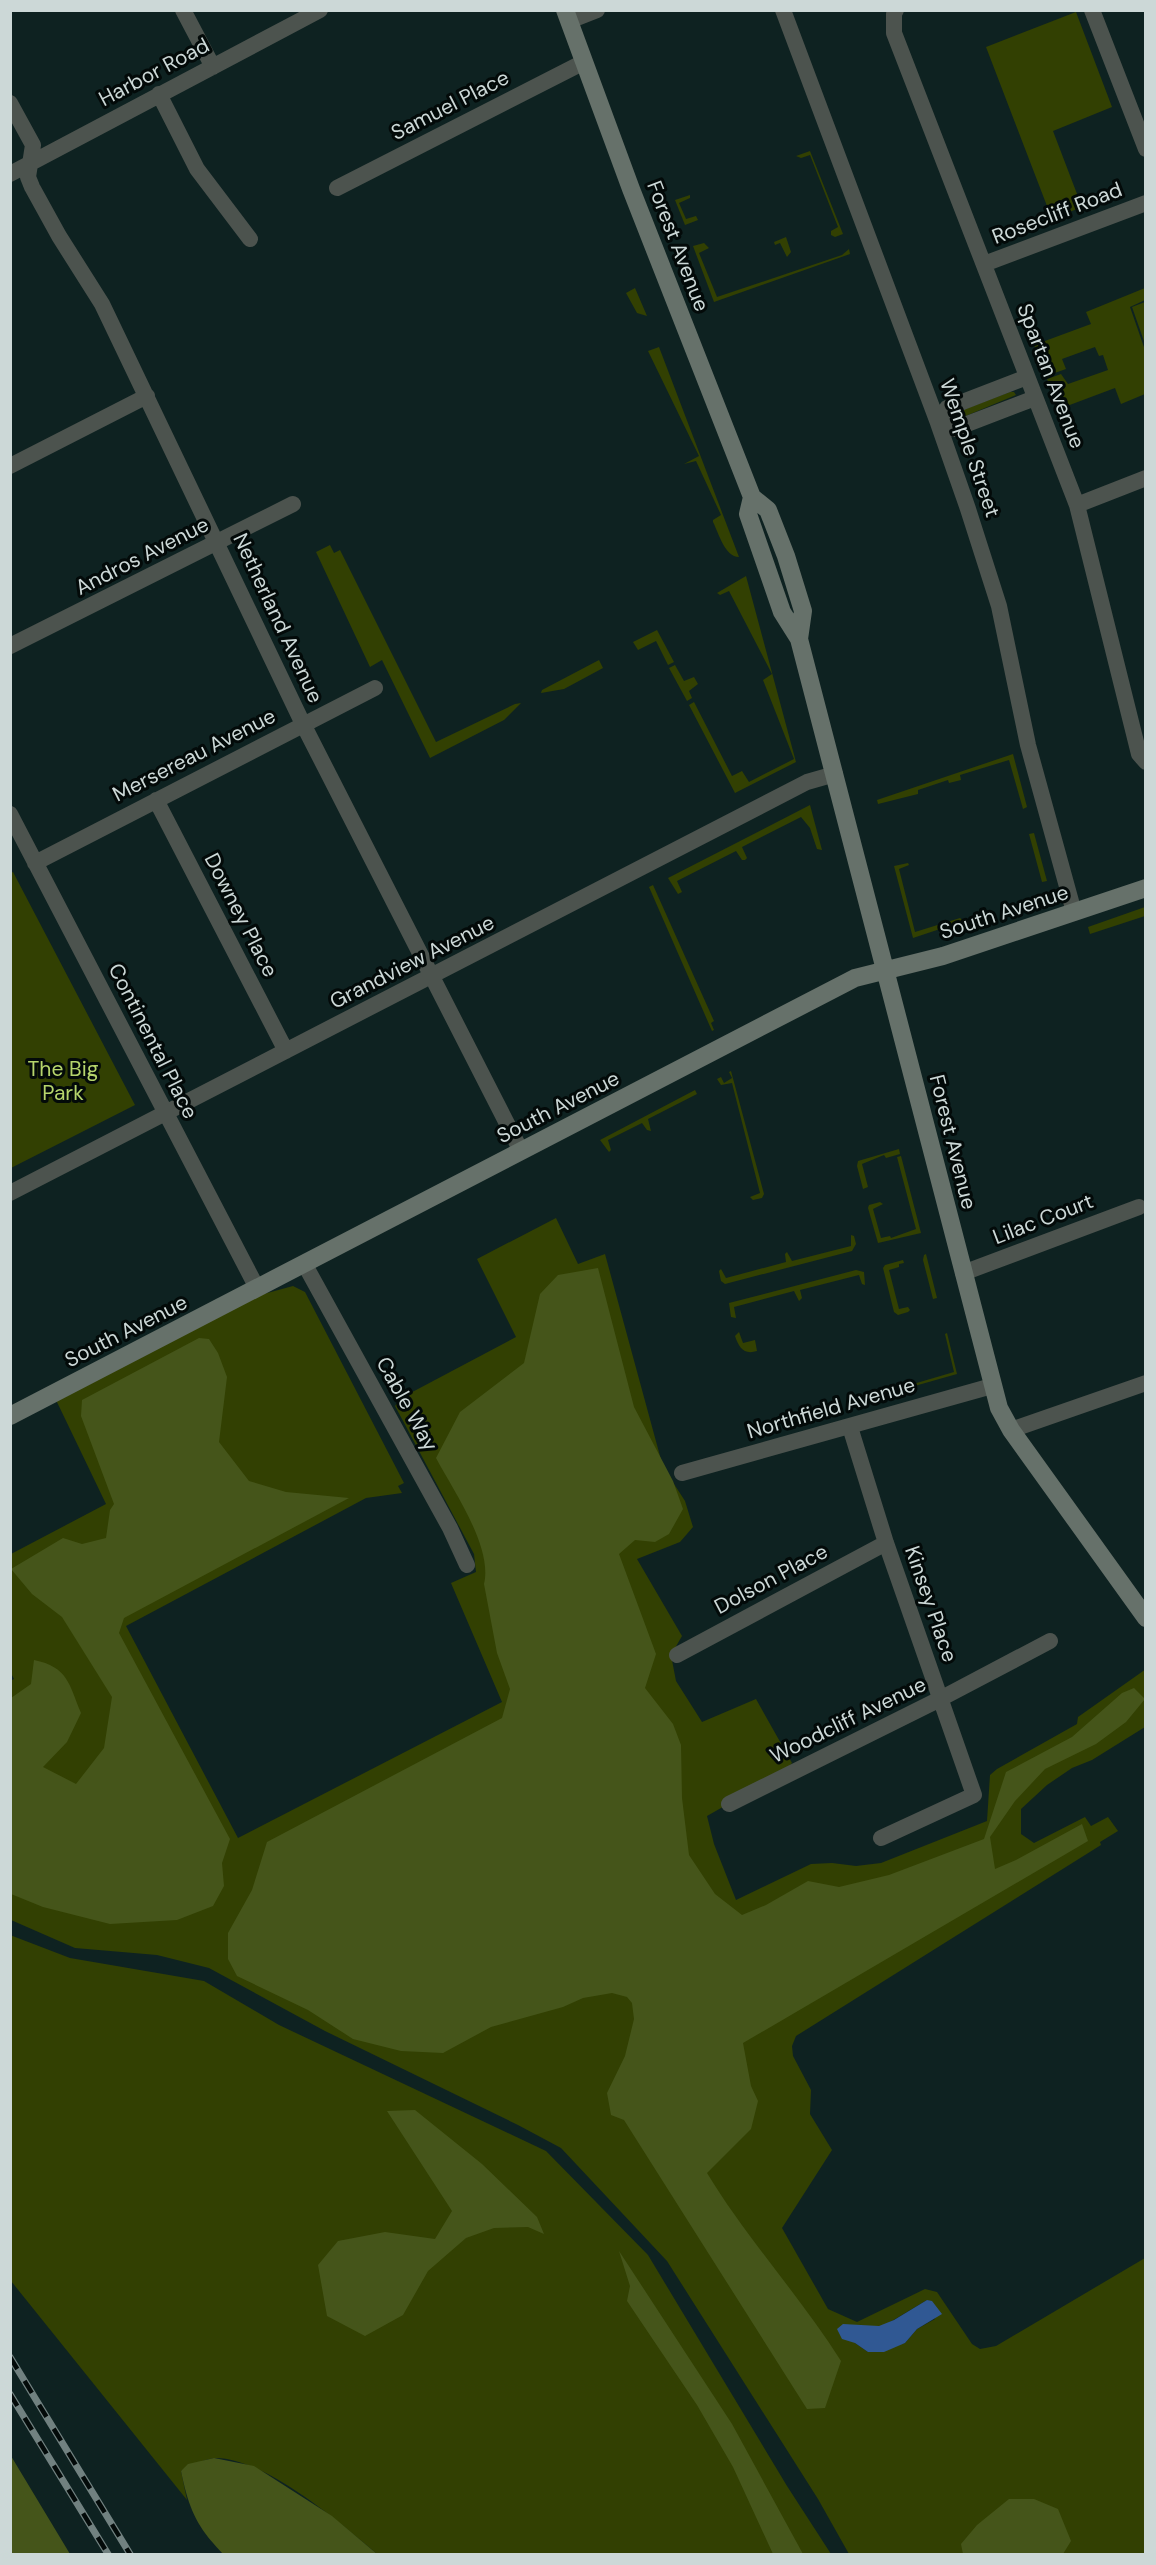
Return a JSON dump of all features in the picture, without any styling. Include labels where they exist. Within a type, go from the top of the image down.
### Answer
[{"type":"main road","name":"Forest Avenue","points":[[567,16],[631,189],[752,497],[748,514],[782,612],[799,639],[999,1408],[1011,1430],[1146,1618]]},
{"type":"main road","name":"South Avenue","points":[[10,1416],[855,978],[943,956],[1146,888]]},
{"type":"street","points":[[183,10],[213,67]]},
{"type":"street","name":"Harbor Road","points":[[10,174],[320,10]]},
{"type":"street","points":[[567,16],[597,10]]},
{"type":"street","name":"Wemple Street","points":[[783,10],[938,423],[999,606],[1029,744],[1074,912]]},
{"type":"street","points":[[1092,10],[1146,148]]},
{"type":"street","name":"Spartan Avenue","points":[[895,12],[894,33],[1077,505],[1139,754],[1146,762]]},
{"type":"street","name":"Samuel Place","points":[[337,188],[584,62]]},
{"type":"street","points":[[159,94],[197,169],[250,239]]},
{"type":"street","name":"Netherland Avenue","points":[[10,103],[33,145],[28,177],[32,187],[59,236],[102,304],[303,724],[522,1151]]},
{"type":"street","name":"Rosecliff Road","points":[[984,264],[1146,203]]},
{"type":"street","points":[[1027,377],[947,408],[938,423],[954,429],[1035,398]]},
{"type":"street","points":[[10,466],[147,396]]},
{"type":"street","points":[[1077,505],[1146,478]]},
{"type":"street","name":"Andros Avenue","points":[[10,646],[292,504]]},
{"type":"street","name":"Mersereau Avenue","points":[[35,863],[375,688]]},
{"type":"street","name":"Grandview Avenue","points":[[10,1193],[807,782],[835,774]]},
{"type":"street","name":"Downey Place","points":[[156,800],[286,1051]]},
{"type":"street","name":"Continental Place","points":[[10,814],[257,1288]]},
{"type":"street","name":"Lilac Court","points":[[963,1273],[1139,1207]]},
{"type":"street","name":"Cable Way","points":[[305,1265],[450,1527],[467,1565]]},
{"type":"street","points":[[1011,1430],[1146,1383]]},
{"type":"street","name":"Northfield Avenue","points":[[682,1473],[992,1386]]},
{"type":"street","name":"Kinsey Place","points":[[850,1427],[886,1543],[974,1796],[881,1838]]},
{"type":"street","name":"Dolson Place","points":[[677,1655],[886,1543]]},
{"type":"street","name":"Woodcliff Avenue","points":[[729,1804],[940,1699],[1050,1641]]},
{"type":"green space","points":[[1076,12],[1112,107],[1053,131],[1082,207],[1052,219],[986,47]]},
{"type":"green space","points":[[810,151],[843,234],[835,237],[831,235],[831,231],[838,227],[810,155],[801,158],[796,156]]},
{"type":"green space","points":[[690,195],[690,198],[679,203],[686,219],[696,216],[698,220],[685,225],[675,200]]},
{"type":"green space","points":[[786,237],[791,252],[787,257],[780,243],[775,245],[774,242]]},
{"type":"green space","points":[[704,243],[709,248],[699,253],[717,297],[842,255],[849,249],[850,254],[714,302],[693,246]]},
{"type":"green space","points":[[635,288],[647,316],[637,313],[626,293]]},
{"type":"green space","points":[[1145,288],[1145,300],[1130,307],[1145,350],[1145,394],[1121,404],[1115,388],[1059,409],[1047,379],[1061,374],[1068,384],[1108,370],[1103,355],[1099,356],[1095,347],[1062,359],[1066,369],[1046,376],[1034,345],[1091,324],[1086,312]]},
{"type":"green space","points":[[1146,302],[1145,344],[1132,307]]},
{"type":"green space","points":[[659,347],[739,557],[726,549],[720,538],[713,520],[721,515],[696,461],[684,464],[699,456],[648,351]]},
{"type":"green space","points":[[1010,392],[1016,395],[956,420],[952,417],[952,414]]},
{"type":"green space","points":[[330,545],[334,553],[340,550],[436,742],[521,703],[504,720],[430,758],[382,660],[370,667],[316,552]]},
{"type":"green space","points":[[746,576],[796,762],[735,793],[689,705],[694,702],[732,776],[742,771],[749,782],[794,759],[763,680],[772,674],[729,591],[720,595],[717,593]]},
{"type":"green space","points":[[657,630],[674,662],[668,665],[656,641],[638,650],[633,642]]},
{"type":"green space","points":[[599,660],[603,668],[564,689],[541,693],[542,690]]},
{"type":"green space","points":[[675,665],[684,681],[694,677],[698,684],[689,691],[692,698],[687,701],[669,668]]},
{"type":"green space","points":[[1013,754],[1027,807],[1023,809],[1009,760],[960,775],[961,780],[949,783],[948,780],[918,790],[918,794],[878,804],[877,800]]},
{"type":"green space","points":[[810,805],[822,850],[817,849],[810,828],[801,817],[742,847],[747,858],[745,860],[742,860],[736,851],[677,881],[682,892],[678,894],[668,878]]},
{"type":"green space","points":[[1034,833],[1047,881],[1042,882],[1029,834]]},
{"type":"green space","points":[[908,863],[909,865],[899,869],[915,932],[960,918],[964,921],[913,938],[894,866]]},
{"type":"green space","name":"The Big Park","points":[[13,872],[135,1105],[11,1168],[10,873]]},
{"type":"green space","points":[[653,885],[714,1021],[711,1023],[714,1030],[712,1031],[649,887]]},
{"type":"green space","points":[[1145,907],[1145,916],[1090,934],[1088,927]]},
{"type":"green space","points":[[731,1071],[764,1194],[762,1198],[753,1200],[750,1197],[760,1193],[732,1083],[721,1085],[717,1079],[721,1077],[724,1083],[732,1078],[729,1072]]},
{"type":"green space","points":[[695,1090],[697,1094],[648,1119],[651,1131],[647,1130],[642,1123],[608,1140],[611,1150],[609,1152],[600,1140]]},
{"type":"green space","points":[[899,1149],[900,1154],[886,1158],[884,1155],[862,1164],[868,1187],[863,1189],[857,1166],[858,1161]]},
{"type":"green space","points":[[901,1156],[921,1233],[878,1243],[869,1205],[880,1202],[883,1204],[873,1209],[881,1238],[890,1236],[891,1238],[916,1229],[897,1157]]},
{"type":"green space","points":[[556,1218],[578,1264],[605,1254],[663,1467],[685,1501],[693,1527],[680,1542],[637,1559],[682,1636],[671,1655],[676,1681],[702,1722],[756,1699],[792,1763],[784,1772],[707,1816],[714,1844],[736,1900],[811,1864],[832,1863],[856,1866],[881,1863],[987,1821],[990,1775],[1077,1724],[1078,1717],[1146,1669],[1145,1727],[1092,1760],[1072,1768],[1047,1785],[1021,1809],[1021,1834],[1034,1843],[1085,1817],[1091,1826],[1108,1817],[1118,1831],[1100,1842],[1101,1845],[796,2036],[792,2046],[793,2056],[811,2090],[810,2114],[832,2150],[782,2228],[828,2309],[857,2322],[925,2289],[937,2292],[972,2344],[980,2349],[996,2346],[1145,2258],[1145,2554],[849,2554],[818,2499],[667,2261],[561,2148],[325,2031],[209,1968],[157,1955],[75,1948],[11,1920],[10,1681],[14,1679],[11,1673],[11,1554],[106,1504],[56,1400],[260,1295],[293,1286],[305,1292],[404,1483],[398,1486],[402,1493],[366,1498],[126,1626],[238,1838],[502,1702],[451,1583],[476,1572],[474,1554],[395,1406],[401,1398],[516,1337],[477,1259]],"holes":[[[927,2300],[935,2319],[917,2329],[905,2343],[868,2352],[855,2343]]]},
{"type":"green space","points":[[851,1235],[854,1236],[856,1244],[852,1251],[725,1284],[721,1281],[719,1271],[721,1269],[726,1278],[786,1262],[787,1252],[792,1261],[851,1246]]},
{"type":"green space","points":[[926,1254],[937,1298],[933,1299],[923,1260]]},
{"type":"green space","points":[[903,1260],[904,1263],[899,1264],[899,1267],[889,1270],[899,1309],[908,1307],[910,1310],[898,1315],[894,1312],[883,1268],[885,1265]]},
{"type":"green space","points":[[598,1268],[634,1407],[673,1481],[683,1509],[669,1534],[655,1542],[635,1540],[619,1554],[656,1654],[645,1688],[673,1724],[681,1745],[682,1798],[689,1855],[715,1894],[742,1915],[766,1905],[808,1881],[839,1887],[889,1875],[984,1839],[1006,1772],[1072,1737],[1122,1693],[1134,1688],[1145,1699],[1126,1722],[1096,1744],[1045,1769],[1015,1801],[990,1837],[995,1869],[1082,1824],[1088,1841],[743,2043],[751,2086],[758,2101],[751,2129],[707,2173],[739,2221],[841,2361],[825,2408],[807,2409],[624,2120],[611,2115],[607,2093],[625,2056],[634,2019],[632,2003],[627,1997],[612,1993],[583,1998],[563,2007],[491,2027],[443,2053],[401,2051],[353,2039],[308,2010],[237,1976],[228,1959],[228,1933],[252,1890],[267,1842],[502,1718],[510,1689],[497,1653],[484,1584],[483,1553],[470,1519],[436,1458],[460,1412],[524,1363],[540,1294],[558,1275]]},
{"type":"green space","points":[[856,1270],[864,1272],[865,1285],[862,1284],[859,1275],[800,1290],[802,1298],[799,1301],[794,1291],[734,1307],[736,1318],[731,1317],[729,1303]]},
{"type":"green space","points":[[739,1332],[743,1343],[755,1340],[757,1351],[749,1352],[740,1347],[735,1336]]},
{"type":"green space","points":[[947,1333],[957,1374],[904,1389],[903,1387],[954,1372],[945,1334]]},
{"type":"green space","points":[[199,1338],[209,1339],[218,1353],[227,1377],[219,1442],[249,1481],[286,1492],[349,1498],[124,1618],[119,1633],[230,1839],[222,1863],[224,1886],[213,1906],[177,1920],[110,1924],[43,1907],[11,1894],[11,1698],[31,1684],[34,1660],[54,1667],[66,1678],[81,1713],[67,1742],[43,1767],[76,1784],[104,1748],[112,1697],[62,1617],[32,1594],[11,1569],[63,1538],[82,1544],[106,1538],[110,1510],[114,1504],[81,1416],[82,1400]]},
{"type":"green space","points":[[10,1935],[70,1958],[204,1981],[279,2025],[546,2151],[648,2255],[787,2486],[831,2554],[377,2554],[323,2510],[279,2480],[236,2461],[216,2458],[181,2471],[187,2500],[11,2281]]},
{"type":"green space","points":[[415,2110],[482,2164],[537,2217],[544,2234],[528,2227],[494,2228],[466,2238],[428,2271],[403,2315],[365,2336],[327,2316],[318,2265],[338,2241],[385,2232],[435,2239],[452,2211],[387,2111]]},
{"type":"green space","points":[[619,2251],[732,2424],[803,2554],[773,2554],[733,2467],[697,2405],[627,2301],[630,2286]]},
{"type":"green space","points":[[11,2456],[70,2554],[11,2554]]},
{"type":"green space","points":[[214,2458],[254,2466],[332,2516],[377,2554],[223,2554],[206,2535],[195,2516],[181,2471],[188,2464]]},
{"type":"green space","points":[[1009,2499],[1034,2499],[1058,2509],[1071,2541],[1063,2554],[963,2554],[961,2544],[977,2525]]},
{"type":"water","points":[[927,2300],[932,2301],[942,2314],[917,2329],[905,2343],[884,2352],[868,2352],[855,2343],[842,2339],[837,2329],[843,2324],[879,2326],[894,2320]]},
{"type":"railway","points":[[10,2357],[130,2554]]},
{"type":"railway","points":[[10,2394],[108,2554]]}]
